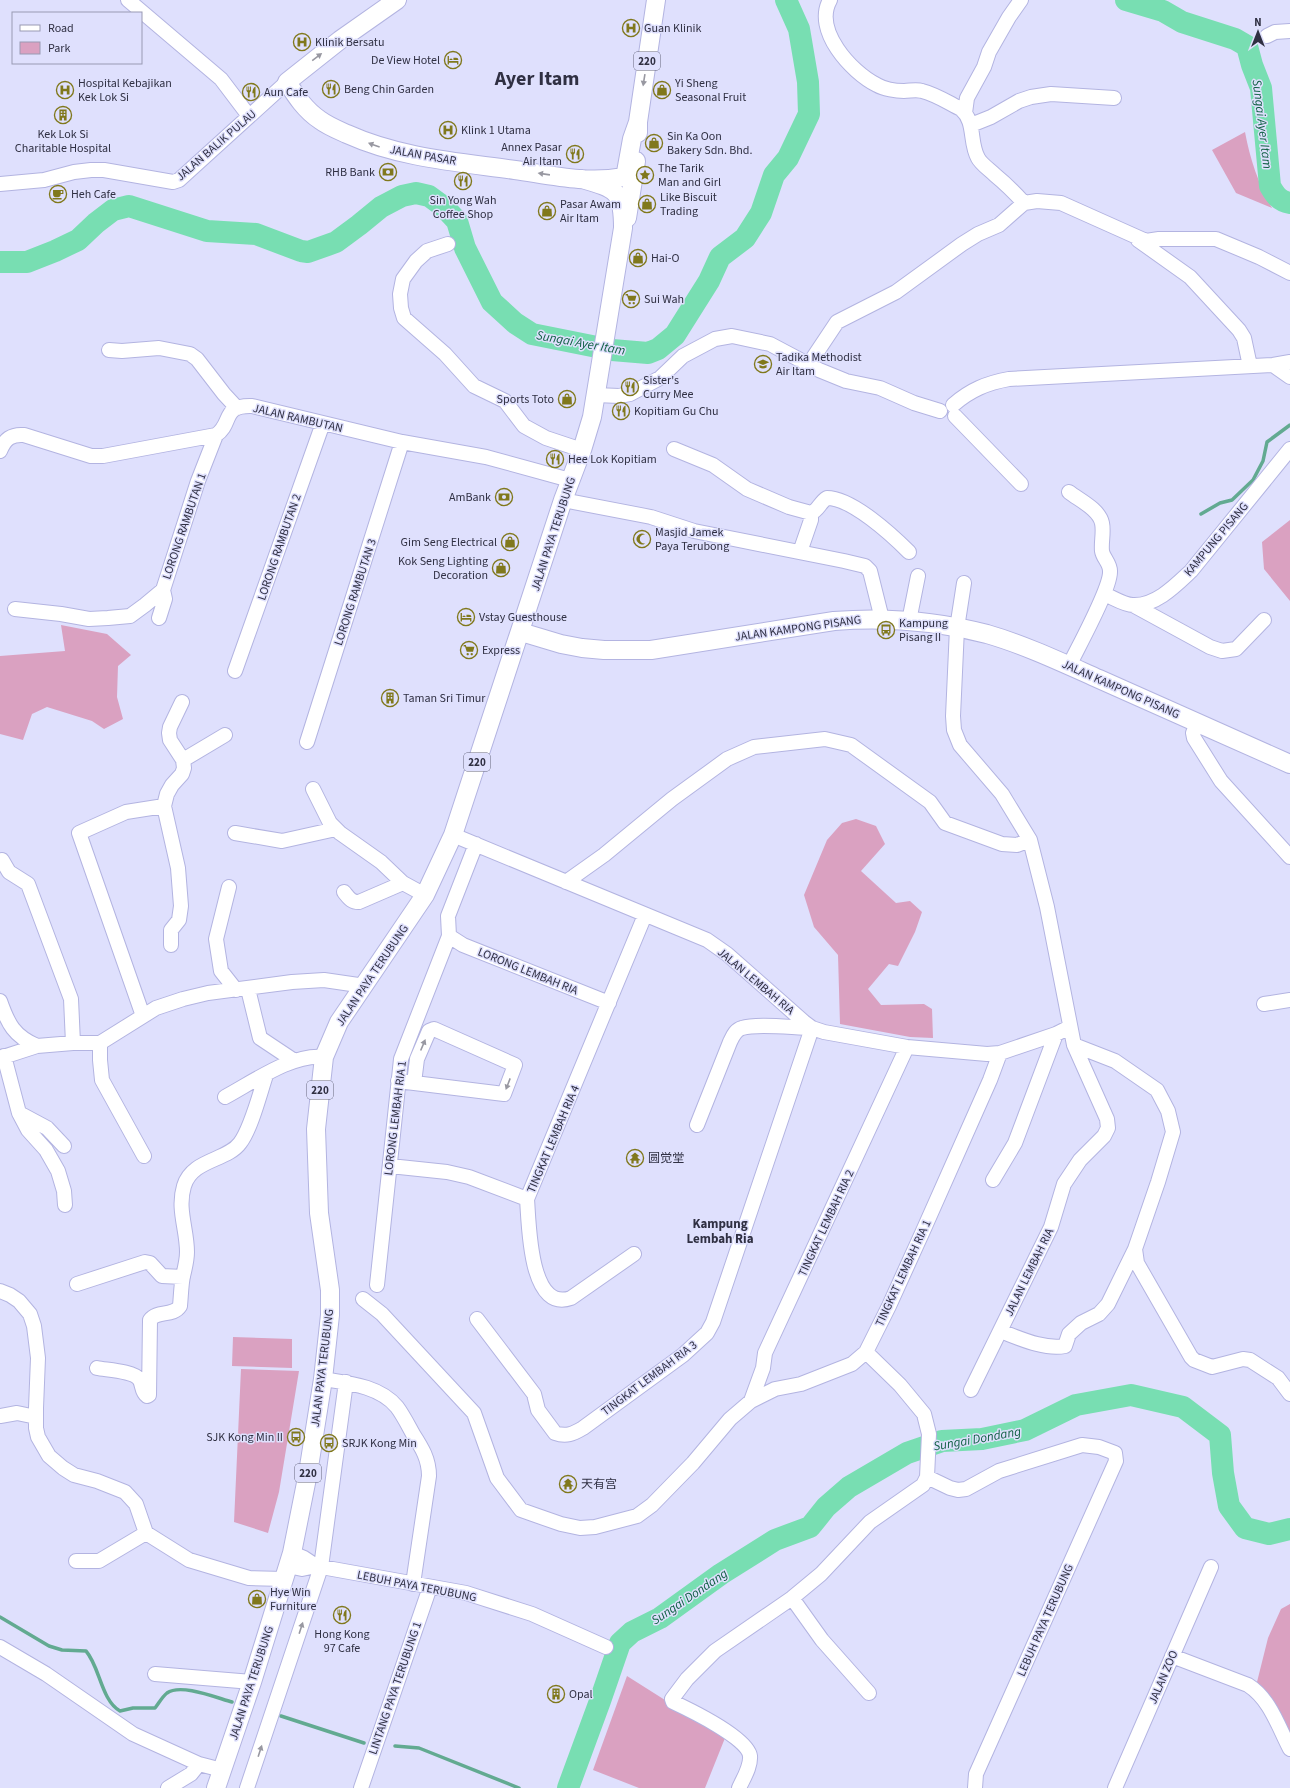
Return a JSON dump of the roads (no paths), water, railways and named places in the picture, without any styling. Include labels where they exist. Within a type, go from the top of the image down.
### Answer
[{"type":"main road","name":"220","points":[[623,228],[628,216],[635,169],[639,140],[638,122],[656,0]]},
{"type":"main road","name":"JALAN BALIK PULAU","points":[[287,82],[386,3]]},
{"type":"main road","name":"JALAN PASAR","points":[[287,82],[300,102],[320,121],[389,150],[429,158],[582,179],[608,180],[623,178],[626,172],[632,139],[638,122]]},
{"type":"main road","name":"JALAN PASAR","points":[[582,179],[610,188],[620,199],[623,207],[623,228]]},
{"type":"main road","name":"JALAN PAYA TERUBUNG","points":[[216,1788],[252,1682],[288,1566],[308,1473],[323,1379],[330,1315],[330,1290],[319,1213],[316,1129],[324,1057],[339,1022],[365,986],[425,895],[453,835],[521,632],[563,500],[582,450],[592,417],[623,228]]},
{"type":"main road","name":"JALAN KAMPONG PISANG","points":[[521,632],[582,648],[604,650],[651,650],[834,621],[882,619],[958,628],[1005,640],[1069,666],[1290,764]]},
{"type":"street","points":[[128,0],[221,79],[249,116]]},
{"type":"street","points":[[830,0],[825,14],[826,26],[830,36],[850,65],[877,85],[902,91],[922,91],[961,109],[968,119]]},
{"type":"street","points":[[1021,0],[1009,17],[989,52],[984,67],[966,98],[974,151],[978,159],[1015,192],[1024,203]]},
{"type":"street","points":[[1267,36],[1275,32],[1290,31]]},
{"type":"street","name":"JALAN BALIK PULAU","points":[[0,184],[44,180],[74,172],[91,170],[104,170],[173,182],[183,176],[287,82]]},
{"type":"street","points":[[968,119],[991,117],[1019,101],[1031,97],[1051,94],[1114,98]]},
{"type":"street","points":[[809,364],[837,322],[896,292],[962,244],[999,225],[1024,203],[1037,201],[1061,203],[1146,241],[1159,239],[1216,239],[1259,257],[1290,273]]},
{"type":"street","points":[[1133,236],[1190,277],[1232,322],[1244,338],[1250,366]]},
{"type":"street","points":[[448,244],[427,250],[416,261],[403,279],[400,294],[401,308],[404,318],[445,354],[474,386],[505,400],[524,426],[546,438],[582,450]]},
{"type":"street","points":[[596,395],[619,396],[630,394],[660,378],[682,356],[715,339],[732,336],[770,344],[819,370],[846,381],[880,388],[914,403],[940,411],[942,417],[947,420],[952,419],[954,410],[978,388],[988,383],[1009,379],[1273,365],[1290,362]]},
{"type":"street","points":[[109,350],[122,351],[159,348],[190,354],[197,359],[224,394],[237,408]]},
{"type":"street","points":[[1273,365],[1290,377]]},
{"type":"street","name":"JALAN RAMBUTAN","points":[[216,435],[221,430],[229,414],[237,408],[252,406],[402,442],[486,457],[570,480]]},
{"type":"street","points":[[954,410],[1021,484]]},
{"type":"street","name":"LORONG RAMBUTAN 2","points":[[235,671],[323,423]]},
{"type":"street","points":[[0,451],[6,440],[11,436],[17,435],[24,435],[96,457],[216,435]]},
{"type":"street","name":"LORONG RAMBUTAN 1","points":[[159,618],[165,599],[163,590],[198,481],[216,435]]},
{"type":"street","name":"LORONG RAMBUTAN 3","points":[[307,742],[402,442]]},
{"type":"street","points":[[674,449],[712,465],[748,489],[789,507],[811,513],[817,510],[823,500],[832,498],[863,513],[889,532],[909,552]]},
{"type":"street","name":"KAMPUNG PISANG","points":[[1132,605],[1149,602],[1158,598],[1176,585],[1191,571],[1290,449]]},
{"type":"street","points":[[1069,492],[1090,507],[1102,523],[1102,554],[1109,566],[1110,571],[1110,578],[1104,594],[1069,666]]},
{"type":"street","points":[[563,500],[651,517],[694,531],[865,566],[870,571],[882,619]]},
{"type":"street","points":[[800,552],[811,520],[811,513]]},
{"type":"street","points":[[909,621],[918,576]]},
{"type":"street","name":"JALAN LEMBAH RIA","points":[[964,583],[958,628],[953,716],[954,730],[960,745],[1002,794],[1030,840],[1047,907],[1074,1045],[1107,1119],[1108,1128],[1104,1136],[1080,1160],[1064,1184],[1051,1227],[971,1390]]},
{"type":"street","points":[[15,609],[61,614],[89,619],[123,617],[130,616],[163,590]]},
{"type":"street","points":[[1104,594],[1132,605],[1210,647],[1222,651],[1236,649],[1264,620]]},
{"type":"street","points":[[171,945],[171,930],[179,920],[181,906],[178,868],[164,806],[172,785],[182,774],[184,768],[183,760],[170,740],[169,733],[170,727],[182,702]]},
{"type":"street","points":[[1197,723],[1193,733],[1194,738],[1221,781],[1290,858]]},
{"type":"street","points":[[183,760],[226,735]]},
{"type":"street","points":[[566,882],[604,855],[672,800],[727,760],[754,747],[825,739],[851,745],[930,802],[945,823],[1002,844],[1017,845],[1030,840]]},
{"type":"street","points":[[313,789],[323,811],[330,823],[336,829],[381,862],[403,883],[425,895]]},
{"type":"street","points":[[143,1016],[79,833],[126,812],[164,806]]},
{"type":"street","points":[[234,833],[282,840],[336,829]]},
{"type":"street","name":"JALAN LEMBAH RIA","points":[[453,835],[707,940],[727,954],[812,1028],[907,1047],[987,1054],[1000,1053],[1056,1034],[1070,1027]]},
{"type":"street","name":"LORONG LEMBAH RIA 1","points":[[377,1285],[398,1081],[403,1054],[449,936],[448,916],[476,844]]},
{"type":"street","points":[[2,860],[9,872],[28,884],[71,998],[73,1043]]},
{"type":"street","points":[[344,892],[353,902],[359,902],[403,883]]},
{"type":"street","points":[[229,887],[216,939],[221,971],[242,989],[260,1038],[293,1060]]},
{"type":"street","name":"TINGKAT LEMBAH RIA 4","points":[[634,1254],[571,1298],[560,1300],[554,1298],[540,1282],[534,1267],[530,1248],[527,1199],[645,915]]},
{"type":"street","name":"LORONG LEMBAH RIA","points":[[449,936],[463,945],[609,1003]]},
{"type":"street","points":[[65,1205],[64,1191],[58,1171],[46,1150],[28,1130],[19,1113],[2,1057],[37,1046],[73,1043],[100,1043],[156,1008],[183,998],[208,993],[292,982],[324,980],[365,986]]},
{"type":"street","points":[[1264,1004],[1290,1000]]},
{"type":"street","points":[[0,1001],[10,1025],[27,1041],[37,1046]]},
{"type":"street","points":[[697,1125],[735,1032],[743,1028],[756,1026],[812,1028]]},
{"type":"street","name":"TINGKAT LEMBAH RIA 3","points":[[477,1320],[534,1394],[538,1410],[555,1433],[559,1435],[567,1435],[583,1428],[683,1355],[707,1333],[713,1322],[812,1028]]},
{"type":"street","points":[[398,1081],[414,1083],[504,1094],[515,1065],[434,1029],[429,1031],[417,1059],[414,1083]]},
{"type":"street","points":[[994,1180],[1015,1143],[1056,1034]]},
{"type":"street","points":[[100,1043],[102,1080],[144,1156]]},
{"type":"street","points":[[1000,1331],[1023,1340],[1056,1348],[1065,1346],[1069,1334],[1075,1328],[1081,1323],[1099,1314],[1108,1304],[1135,1249],[1173,1132],[1168,1111],[1157,1090],[1115,1061],[1074,1045]]},
{"type":"street","name":"TINGKAT LEMBAH RIA 2","points":[[751,1401],[763,1368],[765,1353],[907,1047]]},
{"type":"street","name":"TINGKAT LEMBAH RIA 1","points":[[363,1299],[382,1314],[474,1413],[497,1478],[521,1510],[560,1524],[580,1528],[595,1527],[637,1516],[657,1500],[693,1463],[730,1419],[751,1401],[775,1390],[801,1384],[852,1364],[866,1352],[923,1232],[990,1080],[1000,1053]]},
{"type":"street","points":[[226,1098],[293,1060],[313,1056],[324,1057]]},
{"type":"street","points":[[96,1368],[130,1374],[138,1378],[144,1394],[147,1396],[149,1395],[150,1320],[157,1315],[178,1310],[180,1306],[187,1255],[187,1238],[180,1211],[184,1185],[190,1176],[206,1162],[228,1152],[240,1144],[246,1132],[266,1075]]},
{"type":"street","points":[[19,1113],[47,1128],[64,1146]]},
{"type":"street","points":[[390,1166],[447,1172],[469,1177],[527,1199]]},
{"type":"street","points":[[1135,1249],[1137,1263],[1194,1360],[1212,1367],[1243,1359],[1250,1360],[1278,1378],[1290,1394]]},
{"type":"street","points":[[77,1284],[146,1262],[150,1263],[162,1276],[183,1277]]},
{"type":"street","points":[[0,1292],[10,1295],[19,1301],[30,1314],[32,1320],[38,1358],[36,1417],[38,1437],[49,1456],[74,1475],[97,1481],[125,1492],[132,1497],[146,1533],[189,1560],[249,1578],[288,1566]]},
{"type":"street","points":[[739,1788],[750,1764],[748,1748],[740,1740],[689,1709],[674,1702],[672,1699],[687,1679],[715,1651],[792,1598],[821,1574],[870,1522],[923,1485],[927,1477],[929,1434],[924,1414],[900,1385],[866,1352]]},
{"type":"street","points":[[323,1379],[346,1382],[378,1392],[388,1399],[397,1407],[428,1461],[429,1476],[413,1584]]},
{"type":"street","points":[[248,1788],[319,1566],[346,1382]]},
{"type":"street","points":[[0,1416],[17,1414],[36,1417]]},
{"type":"street","name":"LEBUH PAYA TERUBUNG","points":[[927,1477],[950,1488],[958,1490],[966,1489],[999,1471],[1082,1445],[1099,1447],[1115,1453],[1116,1461],[976,1774],[975,1788]]},
{"type":"street","points":[[76,1561],[99,1561],[146,1533]]},
{"type":"street","name":"LEBUH PAYA TERUBUNG","points":[[288,1566],[304,1558],[319,1566],[466,1593],[532,1614],[606,1647]]},
{"type":"street","name":"JALAN ZOO","points":[[1115,1788],[1211,1567]]},
{"type":"street","name":"LINTANG PAYA TERUBUNG 1","points":[[361,1788],[430,1587]]},
{"type":"street","points":[[792,1598],[822,1640],[870,1693]]},
{"type":"street","points":[[0,1647],[46,1674],[133,1734],[199,1764],[222,1770]]},
{"type":"street","points":[[1172,1656],[1248,1685],[1258,1692],[1265,1701],[1290,1749]]},
{"type":"street","points":[[155,1674],[252,1682]]},
{"type":"street","points":[[168,1788],[190,1774],[199,1764]]},
{"type":"waterway","name":"Sungai Ayer Itam","points":[[0,262],[27,262],[55,251],[78,240],[113,210],[129,206],[207,231],[256,234],[301,251],[308,252],[336,242],[381,207],[402,196],[416,193],[429,196],[444,207],[457,221],[465,248],[492,302],[515,323],[532,334],[612,350],[648,353],[658,349],[675,335],[709,281],[720,257],[745,238],[761,213],[774,175],[788,158],[809,114],[808,82],[799,29],[786,0]]},
{"type":"waterway","name":"Sungai Ayer Itam","points":[[1126,0],[1163,11],[1182,22],[1235,39],[1247,46],[1252,65],[1261,88],[1270,186],[1278,197],[1283,201],[1290,203]]},
{"type":"waterway","name":"Sungai Ayer Itam","points":[[1201,514],[1220,503],[1232,500],[1253,480],[1263,461],[1267,442],[1290,425]]},
{"type":"waterway","name":"Sungai Dondang","points":[[568,1788],[620,1643],[632,1632],[660,1618],[721,1574],[775,1540],[810,1527],[826,1507],[849,1487],[907,1453],[942,1441],[982,1439],[1025,1430],[1076,1405],[1131,1395],[1183,1407],[1220,1435],[1223,1473],[1229,1506],[1245,1528],[1269,1534],[1290,1529]]},
{"type":"waterway","points":[[0,1617],[49,1646],[62,1650],[86,1651],[95,1666],[109,1699],[120,1711],[133,1708],[155,1708],[162,1698],[173,1690],[190,1690],[232,1702]]},
{"type":"waterway","points":[[281,1716],[364,1743]]},
{"type":"waterway","points":[[395,1746],[419,1748],[519,1788]]},
{"type":"place","name":"Guan Klinik","points":[[631,28]]},
{"type":"place","name":"Klinik Bersatu","points":[[302,42]]},
{"type":"place","name":"De View Hotel","points":[[453,60]]},
{"type":"place","name":"Beng Chin Garden","points":[[331,89]]},
{"type":"place","name":"Hospital Kebajikan Kek Lok Si","points":[[65,90]]},
{"type":"place","name":"Yi Sheng Seasonal Fruit","points":[[662,90]]},
{"type":"place","name":"Aun Cafe","points":[[251,92]]},
{"type":"place","name":"Kek Lok Si Charitable Hospital","points":[[63,115]]},
{"type":"place","name":"Klink 1 Utama","points":[[448,130]]},
{"type":"place","name":"Sin Ka Oon Bakery Sdn. Bhd.","points":[[654,143]]},
{"type":"place","name":"Annex Pasar Air Itam","points":[[575,154]]},
{"type":"place","name":"RHB Bank","points":[[388,172]]},
{"type":"place","name":"The Tarik Man and Girl","points":[[645,175]]},
{"type":"place","name":"Sin Yong Wah Coffee Shop","points":[[463,181]]},
{"type":"place","name":"Heh Cafe","points":[[58,194]]},
{"type":"place","name":"Like Biscuit Trading","points":[[647,204]]},
{"type":"place","name":"Pasar Awam Air Itam","points":[[547,211]]},
{"type":"place","name":"Hai-O","points":[[638,258]]},
{"type":"place","name":"Sui Wah","points":[[631,299]]},
{"type":"place","name":"Tadika Methodist Air Itam","points":[[763,364]]},
{"type":"place","name":"Sister's Curry Mee","points":[[630,387]]},
{"type":"place","name":"Sports Toto","points":[[567,399]]},
{"type":"place","name":"Kopitiam Gu Chu","points":[[621,411]]},
{"type":"place","name":"Hee Lok Kopitiam","points":[[555,459]]},
{"type":"place","name":"AmBank","points":[[504,497]]},
{"type":"place","name":"Masjid Jamek Paya Terubong","points":[[642,539]]},
{"type":"place","name":"Gim Seng Electrical","points":[[510,542]]},
{"type":"place","name":"Kok Seng Lighting Decoration","points":[[501,568]]},
{"type":"place","name":"Vstay Guesthouse","points":[[466,617]]},
{"type":"place","name":"Kampung Pisang II","points":[[886,630]]},
{"type":"place","name":"Express","points":[[469,650]]},
{"type":"place","name":"Taman Sri Timur","points":[[390,698]]},
{"type":"place","name":"圆觉堂","points":[[635,1158]]},
{"type":"place","name":"SJK Kong Min II","points":[[296,1437]]},
{"type":"place","name":"SRJK Kong Min","points":[[329,1443]]},
{"type":"place","name":"天有宫","points":[[568,1484]]},
{"type":"place","name":"Hye Win Furniture","points":[[257,1599]]},
{"type":"place","name":"Hong Kong 97 Cafe","points":[[342,1615]]},
{"type":"place","name":"Opal","points":[[556,1694]]},
{"type":"district","name":"Ayer Itam","points":[[537,78]]},
{"type":"district","name":"Kampung Lembah Ria","points":[[720,1230]]}]
